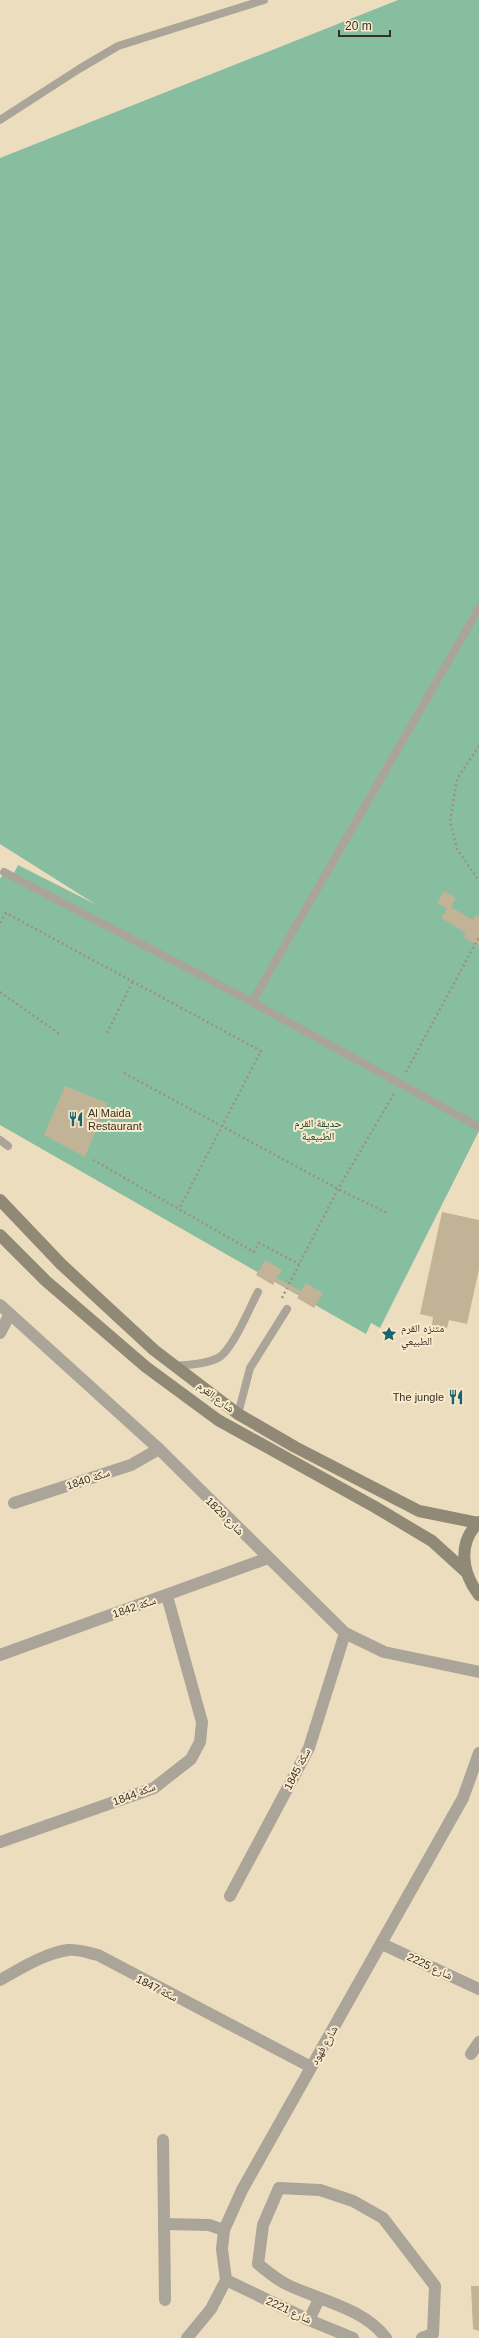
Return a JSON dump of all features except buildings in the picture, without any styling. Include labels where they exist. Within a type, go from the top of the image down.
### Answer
[{"type":"main road","name":"شارع القرم","points":[[0,1200],[61,1264],[154,1350],[238,1414],[295,1447],[420,1511],[478,1522]]},
{"type":"main road","name":"شارع القرم","points":[[0,1235],[46,1281],[146,1367],[218,1420],[375,1507],[432,1541],[465,1571]]},
{"type":"main road","points":[[478,1522],[470,1533],[465,1545],[463,1558],[465,1571],[471,1584],[479,1595]]},
{"type":"street","name":"1829 شارع","points":[[0,1305],[159,1450],[345,1633],[384,1652],[479,1672]]},
{"type":"street","points":[[0,1333],[10,1314]]},
{"type":"street","name":"سكة 1840","points":[[14,1504],[131,1465],[159,1450]]},
{"type":"street","name":"سكة 1842","points":[[0,1654],[167,1596],[268,1558]]},
{"type":"street","name":"سكة 1844","points":[[0,1842],[154,1788],[191,1759],[200,1742],[202,1722],[167,1596]]},
{"type":"street","name":"1845 سكة","points":[[230,1896],[309,1748],[345,1633]]},
{"type":"street","name":"شارع فهود","points":[[226,2280],[222,2249],[224,2230],[242,2190],[463,1798],[479,1753]]},
{"type":"street","name":"شارع 2225","points":[[382,1944],[479,1989]]},
{"type":"street","name":"سكة 1847","points":[[0,1980],[54,1953],[68,1950],[98,1955],[311,2067]]},
{"type":"street","points":[[471,2054],[479,2042]]},
{"type":"street","points":[[163,2140],[165,2300]]},
{"type":"street","points":[[386,2338],[380,2330],[361,2316],[285,2284],[258,2264],[263,2225],[279,2188],[320,2190],[353,2201],[383,2218],[435,2286],[433,2334],[422,2338]]},
{"type":"street","points":[[164,2224],[209,2225],[224,2230]]},
{"type":"street","points":[[186,2338],[211,2309],[226,2280]]},
{"type":"street","name":"شارع 2221","points":[[226,2280],[309,2320],[353,2338]]},
{"type":"street","points":[[309,2320],[319,2299]]},
{"type":"lane","points":[[0,120],[78,69],[118,46],[264,0]]},
{"type":"lane","points":[[252,1002],[479,608]]},
{"type":"lane","points":[[4,872],[252,1002],[479,1127]]},
{"type":"lane","points":[[0,1140],[8,1146]]},
{"type":"lane","points":[[175,1366],[212,1360],[226,1352],[258,1292]]},
{"type":"lane","points":[[238,1414],[250,1368],[287,1309]]},
{"type":"path","points":[[479,746],[456,779],[450,821],[457,849],[479,881]]},
{"type":"path","points":[[0,923],[6,913],[261,1051],[179,1209]]},
{"type":"path","points":[[289,1284],[338,1189],[400,1083],[479,937]]},
{"type":"path","points":[[107,1033],[133,981]]},
{"type":"path","points":[[0,992],[60,1035]]},
{"type":"path","points":[[124,1073],[338,1189],[387,1213]]},
{"type":"path","points":[[93,1160],[254,1252],[259,1243],[299,1264]]},
{"type":"green space","name":"حديقة القرم الطبيعية","points":[[398,0],[479,0],[479,604],[278,956],[479,609],[479,1131],[380,1328],[371,1323],[366,1334],[0,1125],[0,879],[5,870],[13,875],[18,865],[95,904],[0,844],[0,158]]},
{"type":"place","name":"Al Maida Restaurant","points":[[76,1119]]},
{"type":"place","name":"متنزه القرم الطبيعي","points":[[389,1334]]},
{"type":"place","name":"The jungle","points":[[456,1397]]}]
